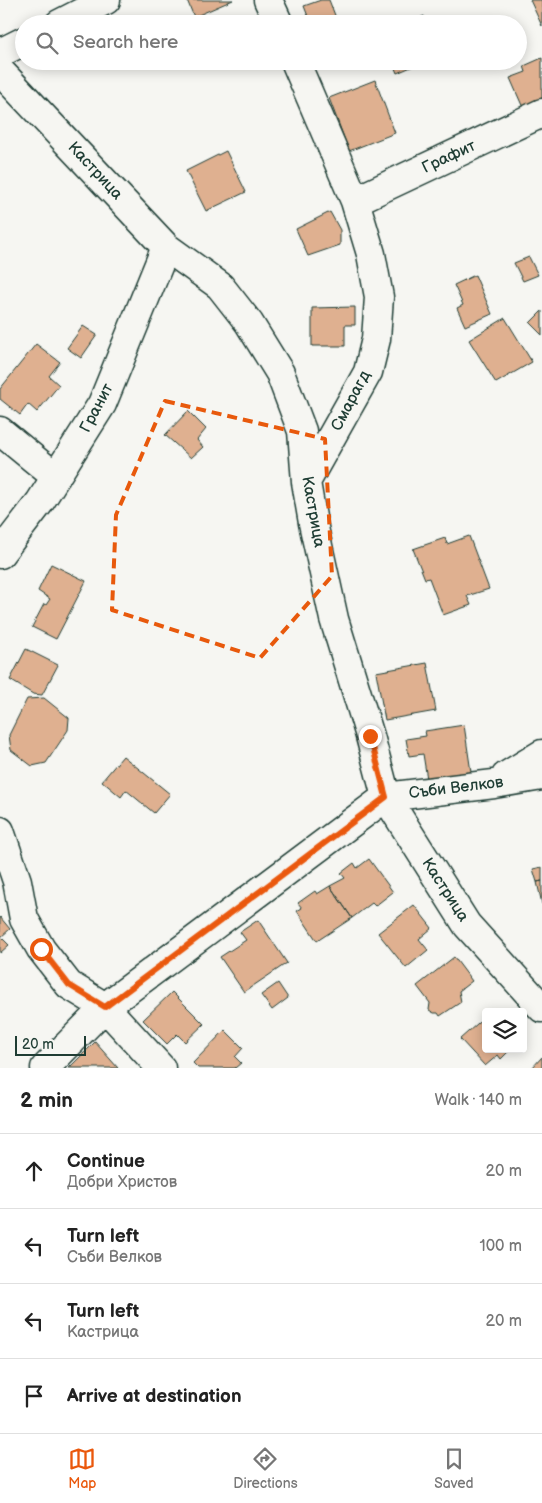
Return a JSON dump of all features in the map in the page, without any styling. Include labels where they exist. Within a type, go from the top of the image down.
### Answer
[{"type":"street","points":[[77,15],[106,0]]},
{"type":"street","points":[[268,0],[275,15]]},
{"type":"street","points":[[0,53],[15,46]]},
{"type":"street","points":[[299,70],[355,201]]},
{"type":"street","name":"Кастрица","points":[[0,71],[166,247],[220,286],[249,323],[280,373],[302,431],[306,482],[334,619],[370,736],[386,797],[467,925],[542,1008]]},
{"type":"street","name":"Графит","points":[[355,201],[542,113]]},
{"type":"street","name":"Смарагд","points":[[306,482],[368,372],[376,339],[379,297],[371,254],[355,201]]},
{"type":"street","name":"Гранит","points":[[0,554],[40,502],[102,404],[166,247]]},
{"type":"street","points":[[0,431],[56,477]]},
{"type":"street","points":[[494,784],[542,754]]},
{"type":"street","name":"Съби Велков","points":[[45,1068],[105,1007],[386,797],[494,784],[542,776]]},
{"type":"street","points":[[0,831],[16,881],[24,919],[41,949],[69,985],[105,1007],[161,1068]]},
{"type":"highlighted area","points":[[165,401],[325,439],[332,576],[260,658],[112,610],[116,515]]},
{"type":"building","points":[[187,0],[233,0],[199,15],[193,15]]},
{"type":"building","points":[[321,0],[329,0],[335,15],[308,15],[304,6]]},
{"type":"building","points":[[530,0],[542,0],[542,26]]},
{"type":"building","points":[[542,58],[542,102],[524,110],[510,78],[526,72],[527,65]]},
{"type":"building","points":[[375,80],[395,133],[349,151],[329,98]]},
{"type":"building","points":[[226,151],[246,192],[206,211],[186,171]]},
{"type":"building","points":[[330,212],[340,230],[340,245],[308,256],[296,229]]},
{"type":"building","points":[[529,257],[538,275],[523,281],[514,263]]},
{"type":"building","points":[[475,275],[492,314],[465,326],[457,308],[463,305],[454,285]]},
{"type":"building","points":[[355,307],[355,325],[345,325],[345,346],[312,346],[312,308]]},
{"type":"building","points":[[542,311],[542,335],[530,323]]},
{"type":"building","points":[[505,318],[532,362],[496,383],[469,340]]},
{"type":"building","points":[[83,326],[97,335],[81,358],[67,348]]},
{"type":"building","points":[[36,344],[60,362],[49,376],[59,385],[37,412],[28,404],[20,415],[0,399],[0,389]]},
{"type":"building","points":[[188,411],[206,429],[197,440],[203,447],[191,458],[165,435]]},
{"type":"building","points":[[469,536],[489,589],[467,596],[471,605],[443,615],[429,578],[425,579],[413,549],[445,538],[447,544]]},
{"type":"building","points":[[51,564],[86,581],[56,639],[32,627],[44,604],[46,605],[50,599],[38,591]]},
{"type":"building","points":[[26,649],[58,665],[42,695],[33,694],[10,680]]},
{"type":"building","points":[[427,663],[436,711],[385,720],[376,672]]},
{"type":"building","points":[[44,698],[69,718],[68,730],[46,763],[32,766],[11,750],[9,735],[27,699]]},
{"type":"building","points":[[464,725],[471,772],[427,779],[423,754],[409,756],[406,739],[426,736],[425,731]]},
{"type":"building","points":[[123,756],[170,794],[154,813],[126,790],[121,797],[102,781]]},
{"type":"building","points":[[369,859],[393,892],[375,906],[372,903],[352,918],[330,886],[345,878],[341,873],[354,863],[357,868]]},
{"type":"building","points":[[542,867],[542,881],[537,882],[533,869]]},
{"type":"building","points":[[542,881],[542,904],[537,882]]},
{"type":"building","points":[[330,886],[352,918],[317,941],[297,911],[302,908],[298,903],[315,891],[317,894]]},
{"type":"building","points":[[414,905],[432,928],[419,939],[428,950],[406,968],[378,933]]},
{"type":"building","points":[[0,917],[10,929],[1,937],[9,945],[0,953]]},
{"type":"building","points":[[258,920],[287,963],[244,992],[220,957],[246,940],[240,932]]},
{"type":"building","points":[[454,957],[472,981],[459,991],[461,1002],[440,1016],[438,1013],[429,1010],[430,1003],[417,986]]},
{"type":"building","points":[[278,983],[288,998],[272,1010],[261,995]]},
{"type":"building","points":[[172,992],[204,1024],[185,1042],[177,1034],[167,1044],[143,1020]]},
{"type":"building","points":[[482,1020],[482,1053],[507,1053],[501,1059],[498,1055],[485,1066],[460,1039]]},
{"type":"building","points":[[225,1030],[243,1048],[235,1057],[241,1063],[235,1068],[198,1068],[193,1063]]},
{"type":"building","points":[[95,1042],[118,1068],[69,1068]]},
{"type":"building","points":[[542,1057],[542,1068],[532,1068]]},
{"type":"route","points":[[41,949],[69,985],[105,1007],[386,797],[370,736]]}]
